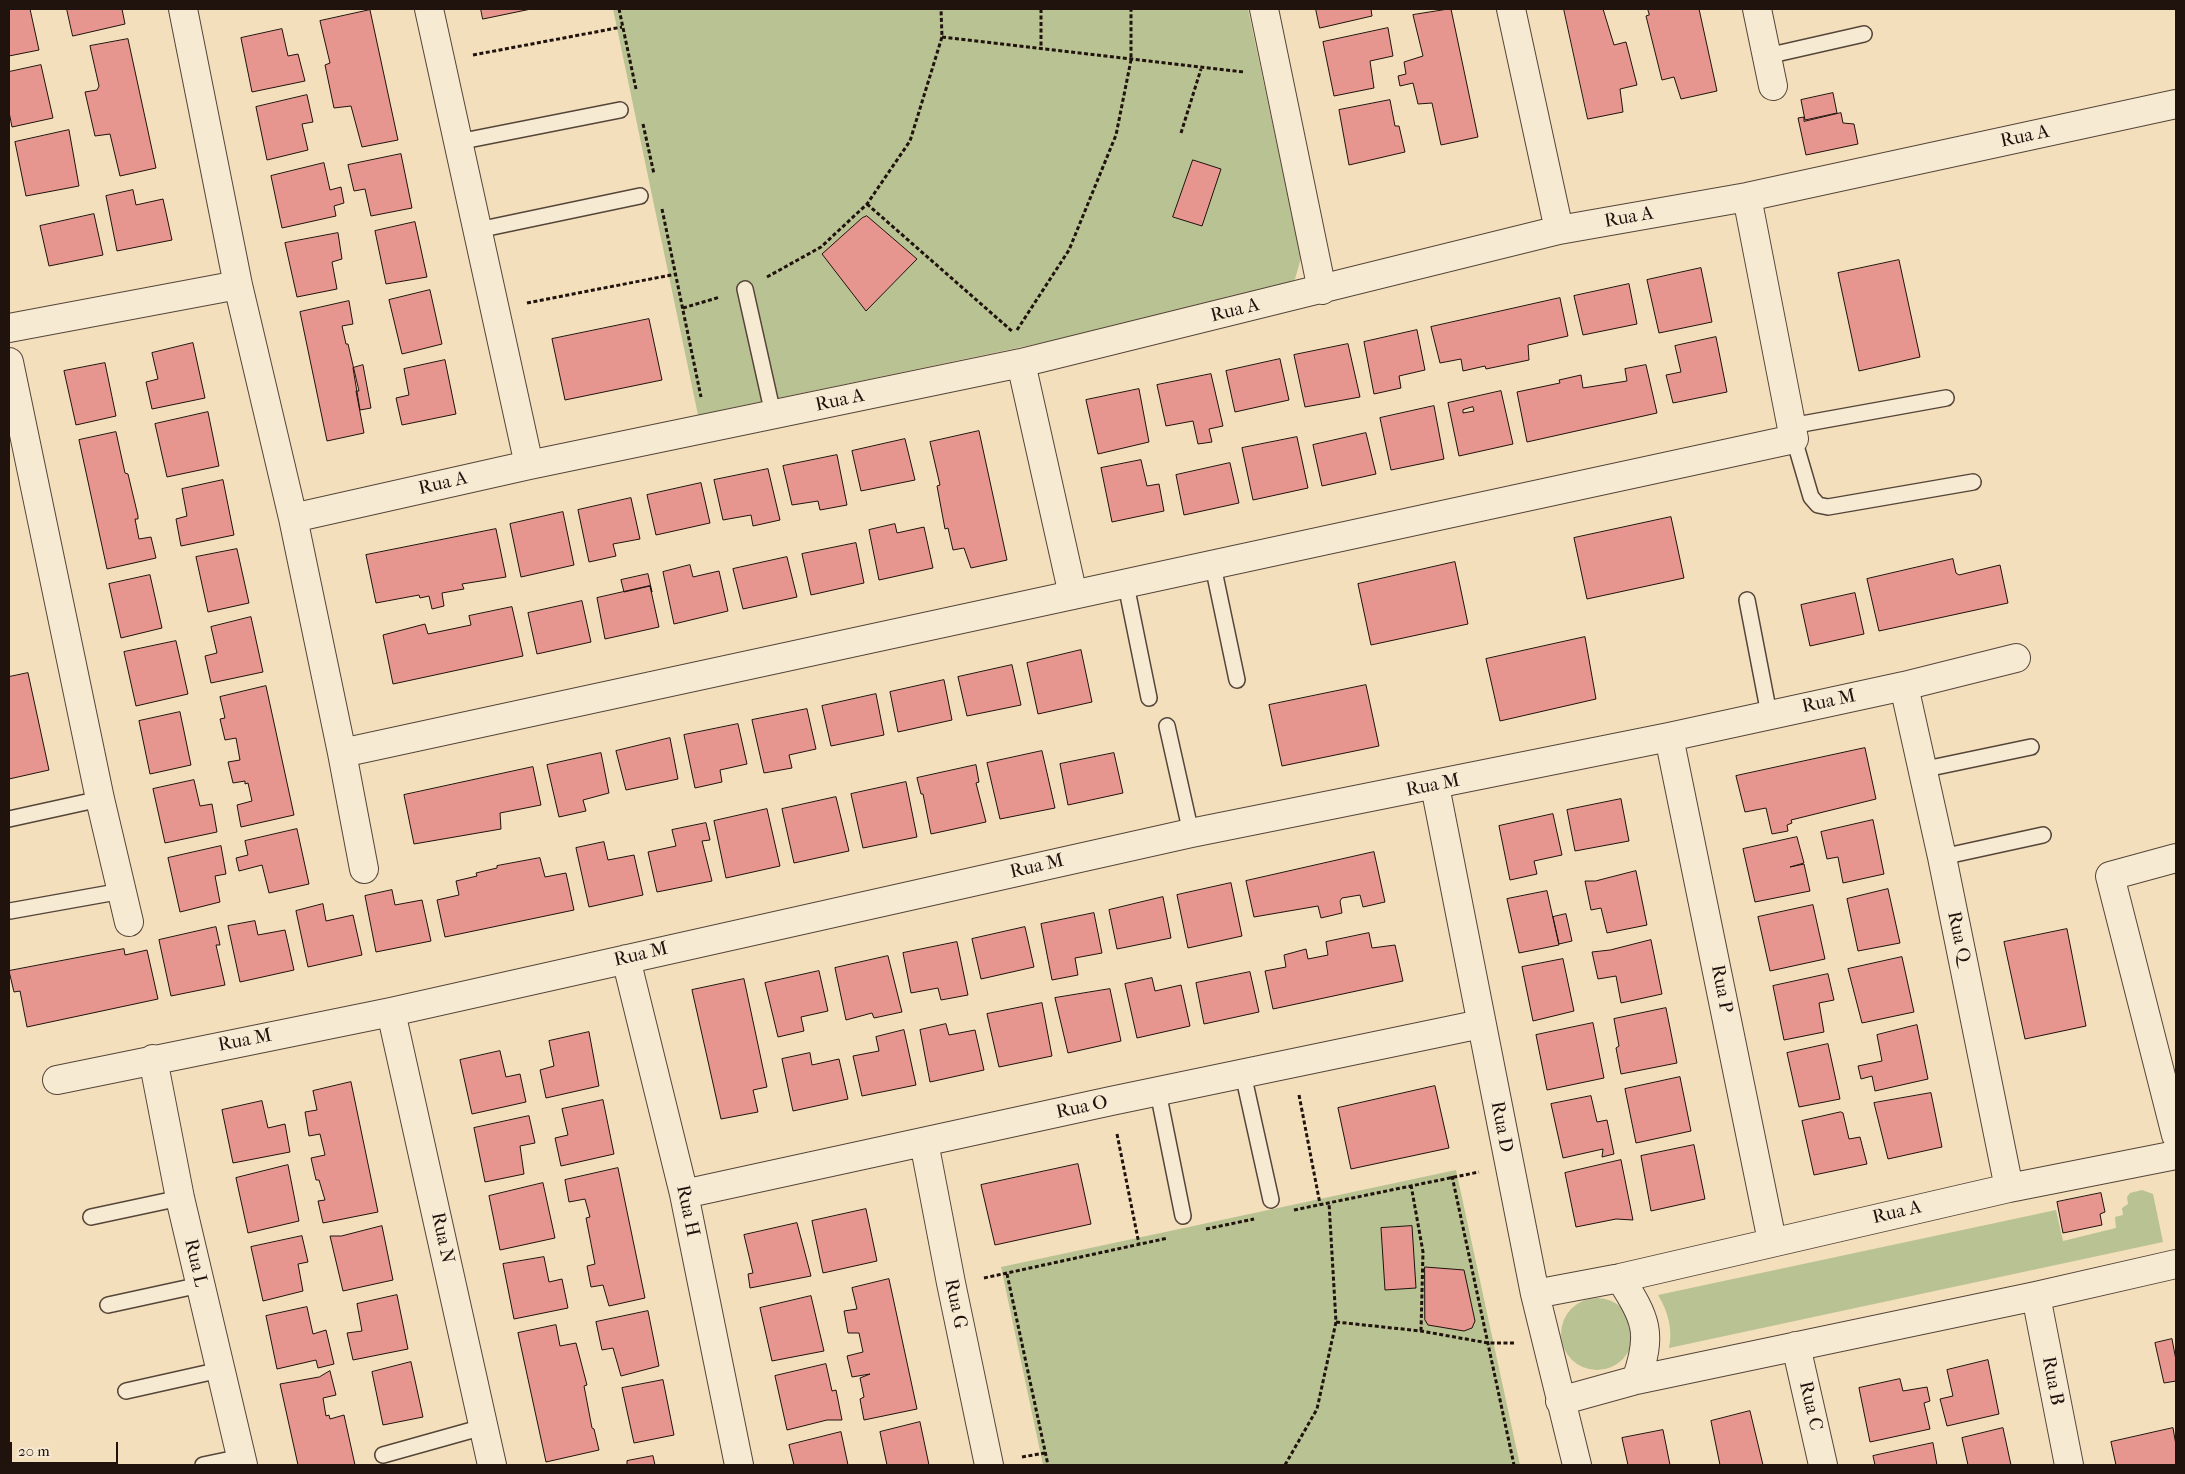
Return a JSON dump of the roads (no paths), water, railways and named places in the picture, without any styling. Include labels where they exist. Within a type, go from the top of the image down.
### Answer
[{"type":"street","points":[[183,9],[238,285],[293,518],[364,869]]},
{"type":"street","points":[[429,9],[478,230],[493,309],[529,465]]},
{"type":"street","points":[[1264,9],[1322,290]]},
{"type":"street","points":[[1511,9],[1559,230]]},
{"type":"street","points":[[1757,9],[1773,86]]},
{"type":"street","name":"Rua A","points":[[293,518],[529,465],[1021,363],[1559,230],[1747,197],[2176,104]]},
{"type":"street","points":[[342,753],[1213,566],[1792,432],[1747,197]]},
{"type":"street","points":[[9,328],[238,285]]},
{"type":"street","points":[[9,362],[100,799],[128,922]]},
{"type":"street","points":[[1021,363],[1073,595]]},
{"type":"street","name":"Rua M","points":[[57,1080],[391,1012],[1191,833],[1435,786],[1669,737],[1904,686],[2016,658]]},
{"type":"street","name":"Rua Q","points":[[1904,686],[1921,770],[1942,857],[2009,1188]]},
{"type":"street","name":"Rua P","points":[[1669,737],[1772,1241]]},
{"type":"street","name":"Rua D","points":[[1435,786],[1480,1024],[1545,1343],[1577,1465]]},
{"type":"street","points":[[2176,858],[2110,876],[2176,1135]]},
{"type":"street","name":"Rua H","points":[[626,959],[684,1194],[738,1465]]},
{"type":"street","name":"Rua N","points":[[391,1012],[492,1465]]},
{"type":"street","name":"Rua O","points":[[684,1194],[1110,1101],[1480,1024]]},
{"type":"street","name":"Rua L","points":[[153,1059],[180,1198],[242,1461]]},
{"type":"street","name":"Rua G","points":[[924,1142],[950,1283],[989,1465]]},
{"type":"street","name":"Rua A","points":[[1535,1294],[1620,1278],[1772,1241],[2009,1188],[2176,1155]]},
{"type":"street","points":[[1560,1401],[1636,1380],[2036,1296],[2176,1264]]},
{"type":"street","points":[[1620,1278],[1638,1305],[1644,1322],[1646,1341],[1644,1357],[1636,1380]]},
{"type":"street","name":"Rua B","points":[[2036,1296],[2069,1465]]},
{"type":"street","name":"Rua C","points":[[1796,1346],[1823,1465]]},
{"type":"lane","points":[[1767,56],[1864,34]]},
{"type":"lane","points":[[458,142],[620,110]]},
{"type":"lane","points":[[478,230],[640,196]]},
{"type":"lane","points":[[745,289],[773,414]]},
{"type":"lane","points":[[1946,398],[1792,432],[1811,497],[1818,504],[1828,507],[1973,482]]},
{"type":"lane","points":[[1213,566],[1237,680]]},
{"type":"lane","points":[[1126,585],[1150,698]]},
{"type":"lane","points":[[1748,600],[1770,714]]},
{"type":"lane","points":[[1167,726],[1191,833]]},
{"type":"lane","points":[[1921,770],[2030,747]]},
{"type":"lane","points":[[9,819],[100,799]]},
{"type":"lane","points":[[1942,857],[2043,835]]},
{"type":"lane","points":[[10,911],[122,891]]},
{"type":"lane","points":[[1243,1074],[1271,1200]]},
{"type":"lane","points":[[1158,1092],[1183,1216]]},
{"type":"lane","points":[[92,1217],[180,1198]]},
{"type":"lane","points":[[108,1304],[200,1285]]},
{"type":"lane","points":[[126,1391],[220,1370]]},
{"type":"lane","points":[[383,1455],[483,1428]]},
{"type":"lane","points":[[203,1465],[242,1461]]}]
